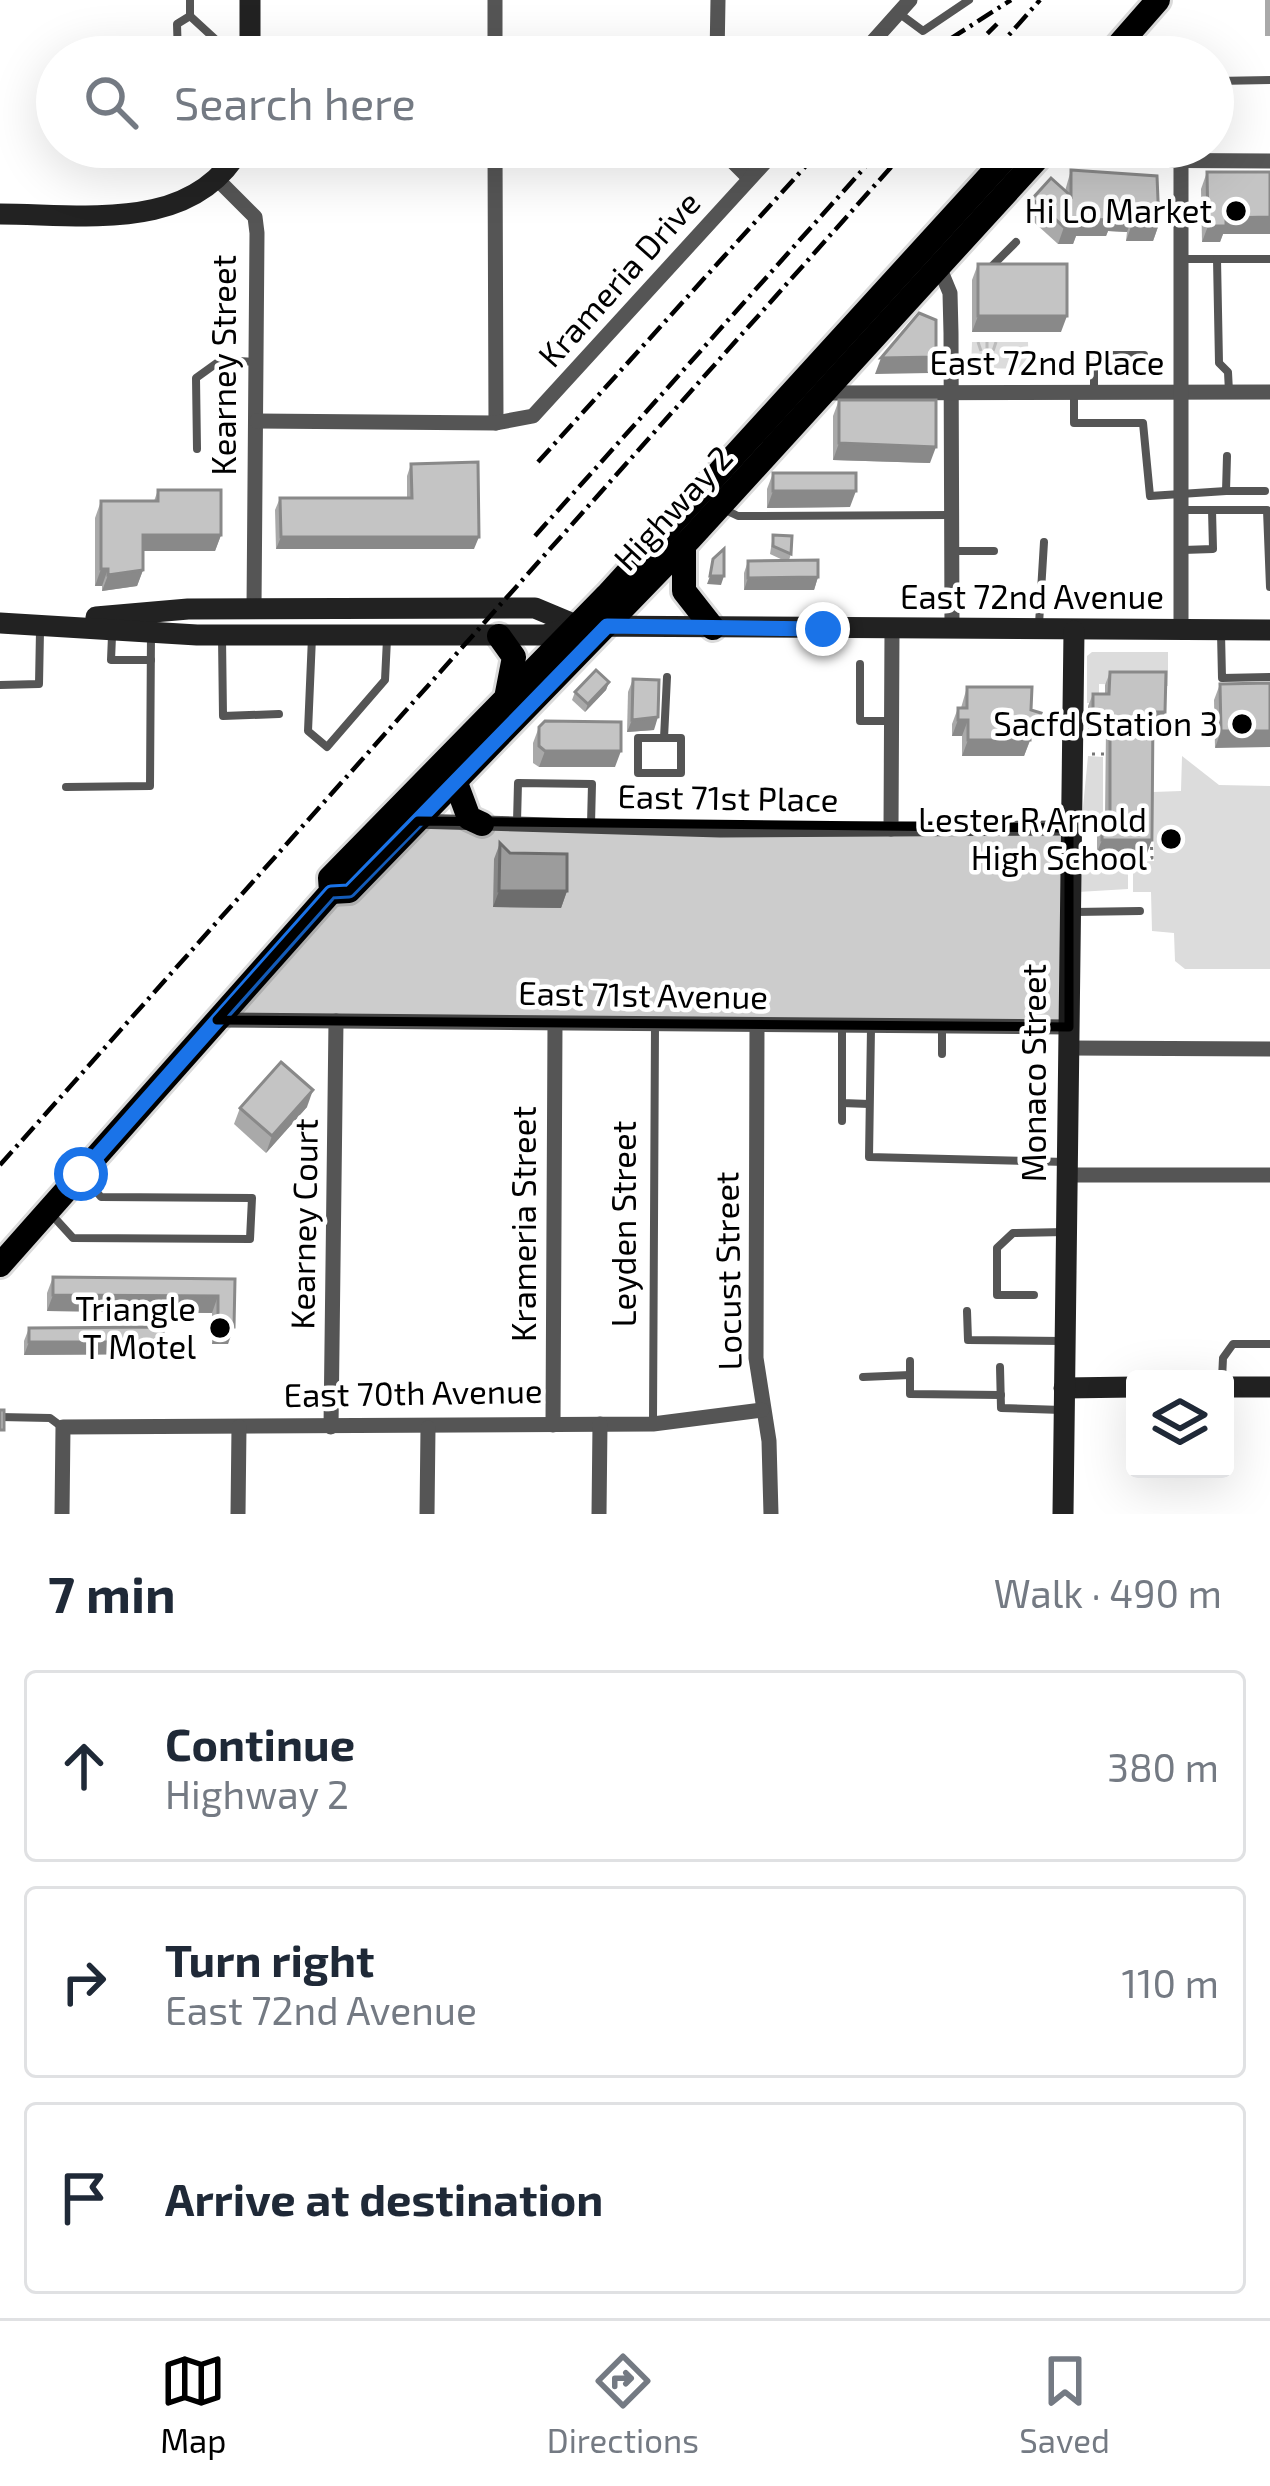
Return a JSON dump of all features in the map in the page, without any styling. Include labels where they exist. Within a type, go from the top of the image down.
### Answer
[{"type":"main road","points":[[250,0],[250,36]]},
{"type":"main road","points":[[1130,36],[1159,0]]},
{"type":"main road","points":[[0,214],[155,211],[196,194],[225,168]]},
{"type":"main road","name":"Highway 2","points":[[331,892],[330,878],[578,626],[997,168]]},
{"type":"main road","name":"Highway 2","points":[[0,1265],[331,892],[349,891],[456,783],[720,508],[1028,168]]},
{"type":"main road","points":[[684,546],[684,591],[712,628]]},
{"type":"main road","name":"East 72nd Avenue","points":[[44,623],[162,610],[535,608],[578,626]]},
{"type":"main road","name":"East 72nd Avenue","points":[[0,623],[222,635],[545,635],[578,626],[1270,630]]},
{"type":"main road","name":"Monaco Street","points":[[1063,1514],[1073,632]]},
{"type":"main road","points":[[500,636],[515,663],[513,681],[500,706]]},
{"type":"main road","points":[[456,783],[469,818],[482,824]]},
{"type":"main road","points":[[1234,1384],[1270,1387]]},
{"type":"main road","points":[[1064,1399],[1126,1389]]},
{"type":"street","points":[[495,0],[495,36]]},
{"type":"street","points":[[717,36],[718,0]]},
{"type":"street","points":[[878,36],[904,6]]},
{"type":"street","points":[[1234,158],[1270,161]]},
{"type":"street","points":[[257,421],[496,423],[496,168]]},
{"type":"street","points":[[739,168],[749,178]]},
{"type":"street","name":"Krameria Drive","points":[[496,423],[526,419],[554,398],[759,168]]},
{"type":"street","points":[[1181,631],[1182,168]]},
{"type":"street","name":"Kearney Street","points":[[217,178],[255,217],[254,608]]},
{"type":"street","points":[[938,264],[950,293],[952,630]]},
{"type":"street","name":"East 72nd Place","points":[[824,393],[1270,392]]},
{"type":"street","points":[[891,829],[892,630]]},
{"type":"street","name":"East 71st Place","points":[[387,819],[597,827],[1069,828]]},
{"type":"street","name":"East 71st Avenue","points":[[217,1021],[942,1027],[1270,1048]]},
{"type":"street","name":"Kearney Court","points":[[331,1427],[337,1021]]},
{"type":"street","name":"Krameria Street","points":[[554,1425],[555,1024]]},
{"type":"street","name":"Locust Street","points":[[757,1026],[756,1358],[771,1514]]},
{"type":"street","points":[[1067,1168],[1270,1175]]},
{"type":"street","name":"East 70th Avenue","points":[[63,1427],[653,1424],[762,1410]]},
{"type":"street","points":[[599,1514],[600,1424]]},
{"type":"street","points":[[62,1514],[63,1427]]},
{"type":"street","points":[[238,1514],[239,1427]]},
{"type":"street","points":[[427,1514],[428,1428]]},
{"type":"lane","points":[[190,0],[190,16],[212,36]]},
{"type":"lane","points":[[904,6],[923,31],[969,0]]},
{"type":"lane","points":[[177,36],[177,24],[190,16]]},
{"type":"lane","points":[[1234,81],[1270,80]]},
{"type":"lane","points":[[992,267],[1016,242]]},
{"type":"lane","points":[[1182,259],[1270,259]]},
{"type":"lane","points":[[1217,259],[1219,362],[1228,372],[1229,392]]},
{"type":"lane","points":[[1094,393],[1094,355],[1144,355]]},
{"type":"lane","points":[[197,449],[196,378],[221,360],[257,362]]},
{"type":"lane","points":[[1074,393],[1074,424],[1143,424],[1150,496],[1212,510],[1267,510],[1270,587]]},
{"type":"lane","points":[[1226,491],[1227,456]]},
{"type":"lane","points":[[1180,503],[1226,491],[1265,491]]},
{"type":"lane","points":[[720,508],[738,516],[952,515]]},
{"type":"lane","points":[[1180,550],[1213,549],[1212,510]]},
{"type":"lane","points":[[1039,631],[1044,542]]},
{"type":"lane","points":[[952,551],[994,551]]},
{"type":"lane","points":[[0,685],[39,684],[44,623]]},
{"type":"lane","points":[[112,628],[111,660],[151,660]]},
{"type":"lane","points":[[66,787],[150,786],[151,631]]},
{"type":"lane","points":[[1221,632],[1222,678],[1270,677]]},
{"type":"lane","points":[[222,635],[223,716],[279,714]]},
{"type":"lane","points":[[312,635],[308,731],[327,747],[385,680],[388,635]]},
{"type":"lane","points":[[860,664],[860,721],[892,721]]},
{"type":"lane","points":[[664,739],[667,677]]},
{"type":"lane","points":[[682,738],[682,773],[638,773],[638,739],[664,739],[682,738]]},
{"type":"lane","points":[[517,824],[518,783],[592,784],[597,827]]},
{"type":"lane","points":[[1067,912],[1140,911]]},
{"type":"lane","name":"Leyden Street","points":[[653,1424],[656,1025]]},
{"type":"lane","points":[[842,1027],[842,1121]]},
{"type":"lane","points":[[871,1027],[868,1157],[1067,1168]]},
{"type":"lane","points":[[942,1027],[942,1054]]},
{"type":"lane","points":[[842,1103],[869,1104]]},
{"type":"lane","points":[[48,1211],[73,1238],[250,1239],[252,1198],[101,1197],[81,1174]]},
{"type":"lane","points":[[1034,1295],[998,1295],[997,1248],[1013,1233],[1066,1232]]},
{"type":"lane","points":[[968,1311],[968,1340],[1064,1341]]},
{"type":"lane","points":[[1222,1370],[1222,1358],[1233,1344],[1270,1343]]},
{"type":"lane","points":[[910,1361],[910,1394],[1001,1395]]},
{"type":"lane","points":[[1000,1367],[1001,1408],[1064,1399]]},
{"type":"lane","points":[[863,1377],[910,1375]]},
{"type":"lane","points":[[0,1417],[50,1418],[63,1427]]},
{"type":"path","points":[[1069,858],[1152,858],[1152,791],[1148,791]]},
{"type":"highlighted area","points":[[418,821],[1069,828],[1069,1027],[217,1020],[331,892],[349,891]]},
{"type":"green space","points":[[972,342],[1028,342],[1029,369],[971,368]]},
{"type":"green space","points":[[1092,652],[1168,652],[1168,686],[1099,684],[1099,703],[1087,703],[1087,656]]},
{"type":"green space","points":[[1088,756],[1103,757],[1103,828],[1081,828]]},
{"type":"green space","points":[[1182,756],[1219,785],[1270,786],[1270,969],[1185,969],[1175,961],[1174,933],[1152,931],[1151,892],[1133,892],[1133,862],[1154,861],[1153,792],[1181,791]]},
{"type":"green space","points":[[1078,860],[1128,860],[1128,889],[1078,892]]},
{"type":"building","points":[[1071,170],[1157,176],[1159,224],[1132,224],[1133,215],[1112,215],[1112,220],[1079,219],[1079,228],[1064,227],[1032,199],[1051,178],[1071,196]]},
{"type":"building","name":"Hi Lo Market","points":[[1207,172],[1270,172],[1270,217],[1226,218],[1226,226],[1208,226]]},
{"type":"building","points":[[978,264],[1067,264],[1067,316],[978,316]]},
{"type":"building","points":[[919,313],[936,320],[936,357],[881,358]]},
{"type":"building","points":[[839,400],[936,400],[936,447],[839,443]]},
{"type":"building","points":[[478,462],[479,537],[281,537],[280,498],[412,498],[411,464]]},
{"type":"building","points":[[773,473],[856,473],[856,491],[773,491]]},
{"type":"building","points":[[158,490],[221,490],[221,535],[143,535],[143,570],[108,575],[108,569],[101,569],[101,501],[158,501]]},
{"type":"building","points":[[773,535],[792,536],[791,554],[773,546]]},
{"type":"building","points":[[724,549],[724,576],[710,576],[713,559]]},
{"type":"building","points":[[818,560],[818,577],[748,578],[748,561]]},
{"type":"building","points":[[596,670],[609,682],[588,704],[575,692]]},
{"type":"building","name":"Lester R Arnold High School","points":[[1110,672],[1166,672],[1165,712],[1153,712],[1152,840],[1102,840],[1102,817],[1110,817],[1110,716],[1093,716],[1093,694],[1109,694]]},
{"type":"building","points":[[633,679],[659,680],[658,717],[632,720]]},
{"type":"building","points":[[1270,683],[1270,731],[1221,731],[1220,684]]},
{"type":"building","points":[[967,687],[1032,687],[1031,710],[1041,713],[1037,723],[1030,722],[1030,740],[968,740],[968,720],[958,720],[958,708],[967,708]]},
{"type":"building","points":[[545,721],[621,722],[621,751],[545,751],[539,746],[539,727]]},
{"type":"building","points":[[500,843],[510,853],[567,854],[567,891],[499,891]]},
{"type":"building","points":[[281,1062],[313,1090],[272,1136],[240,1108]]},
{"type":"building","points":[[53,1277],[235,1279],[234,1327],[218,1327],[218,1296],[53,1295]]},
{"type":"building","points":[[163,1327],[163,1342],[29,1342],[29,1328]]},
{"type":"railway","points":[[955,36],[1011,0]]},
{"type":"railway","points":[[1008,36],[1040,0]]},
{"type":"railway","points":[[985,36],[997,24]]},
{"type":"railway","points":[[538,462],[804,168]]},
{"type":"railway","points":[[535,536],[864,168]]},
{"type":"railway","points":[[0,1165],[890,168]]},
{"type":"place","name":"Hi Lo Market","points":[[1236,211]]},
{"type":"place","name":"Sacfd Station 3","points":[[1242,724]]},
{"type":"place","name":"Lester R Arnold High School","points":[[1171,839]]},
{"type":"place","name":"Triangle T Motel","points":[[220,1328]]},
{"type":"route","points":[[81,1174],[331,892],[349,891],[607,626],[823,629]]}]
